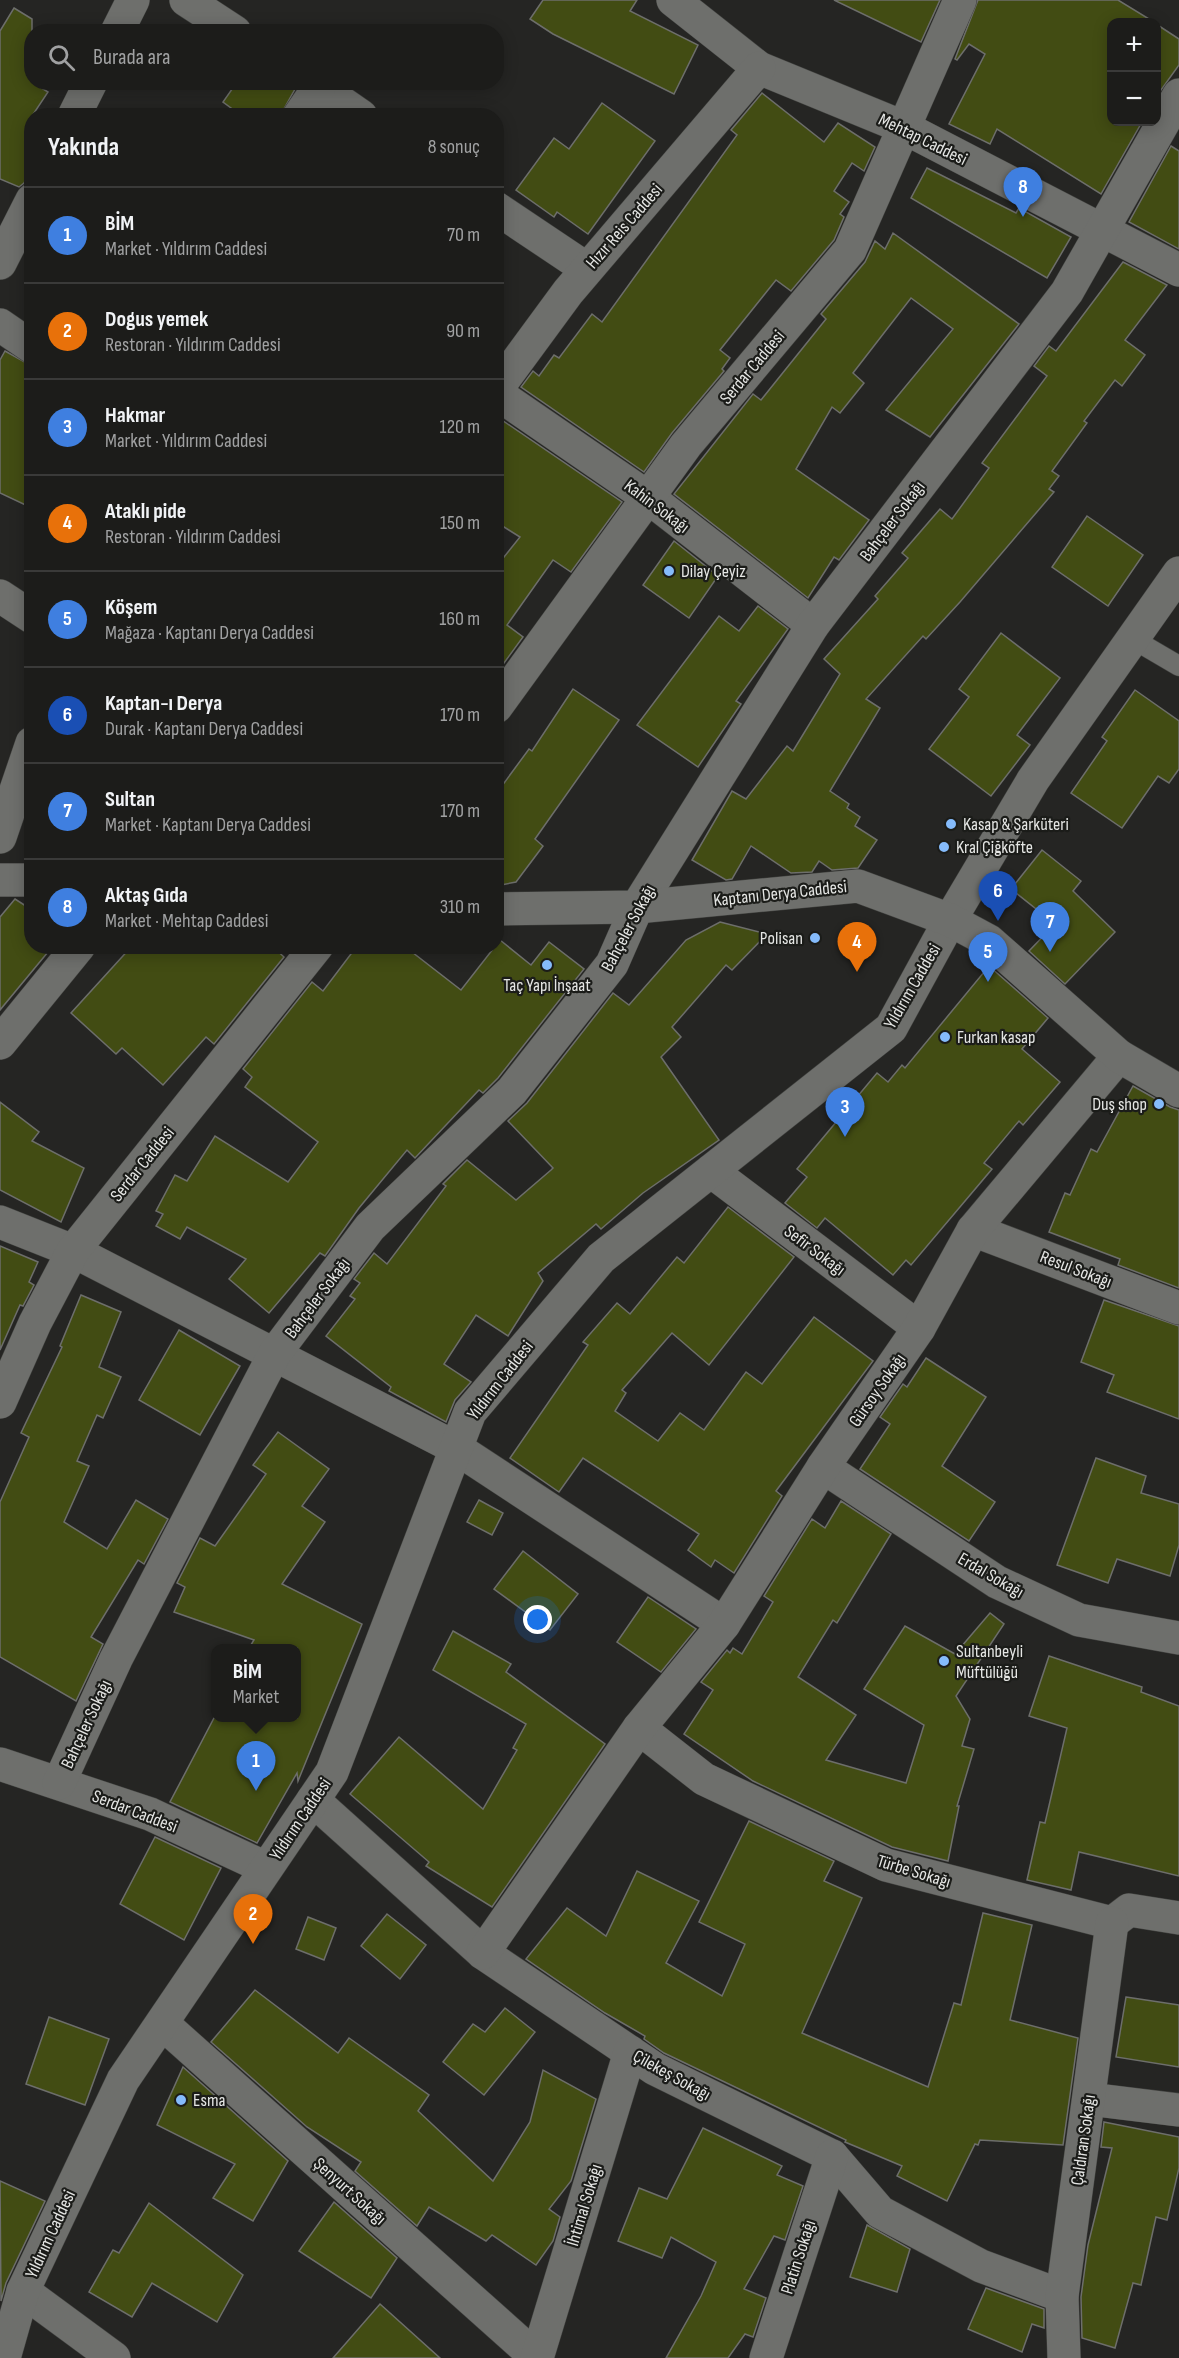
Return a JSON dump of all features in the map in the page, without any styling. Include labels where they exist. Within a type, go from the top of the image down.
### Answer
[{"type":"street","points":[[121,24],[133,0]]},
{"type":"street","points":[[186,0],[223,24]]},
{"type":"street","name":"Mehtap Caddesi","points":[[673,0],[759,68],[903,127],[1179,270]]},
{"type":"street","name":"Serdar Caddesi","points":[[504,696],[686,446],[850,250],[960,0]]},
{"type":"street","name":"Hızır Reis Caddesi","points":[[504,381],[587,269],[759,68]]},
{"type":"street","points":[[78,108],[87,90]]},
{"type":"street","points":[[303,108],[313,90]]},
{"type":"street","points":[[323,90],[349,108]]},
{"type":"street","name":"Bahçeler Sokağı","points":[[59,1784],[116,1659],[275,1353],[370,1227],[512,1091],[612,964],[637,907],[813,625],[1067,292],[1179,95]]},
{"type":"street","points":[[504,213],[587,269]]},
{"type":"street","points":[[0,263],[24,216]]},
{"type":"street","points":[[0,325],[24,342]]},
{"type":"street","name":"Kahin Sokağı","points":[[504,398],[649,498],[813,625]]},
{"type":"street","name":"Yıldırım Caddesi","points":[[4,2358],[23,2291],[123,2080],[332,1772],[470,1412],[601,1258],[891,1028],[950,920],[1033,780],[1179,573]]},
{"type":"street","points":[[0,596],[24,612]]},
{"type":"street","points":[[0,837],[24,766]]},
{"type":"street","points":[[0,880],[24,880]]},
{"type":"street","name":"Kaptanı Derya Caddesi","points":[[504,909],[637,907],[858,886],[950,920],[989,941],[1119,1056],[1179,1091]]},
{"type":"street","points":[[0,1043],[72,954]]},
{"type":"street","name":"Serdar Caddesi","points":[[0,1402],[35,1323],[73,1251],[311,954]]},
{"type":"street","name":"Gürsoy Sokağı","points":[[483,1953],[639,1728],[724,1624],[823,1467],[919,1328],[973,1230],[1119,1056]]},
{"type":"street","name":"Sefir Sokağı","points":[[711,1171],[919,1328]]},
{"type":"street","points":[[0,1222],[73,1251],[456,1448],[724,1624]]},
{"type":"street","name":"Resul Sokağı","points":[[973,1230],[1179,1308]]},
{"type":"street","name":"Erdal Sokağı","points":[[823,1467],[997,1582],[1079,1620],[1179,1638]]},
{"type":"street","name":"Türbe Sokağı","points":[[639,1728],[704,1779],[886,1865],[1112,1923]]},
{"type":"street","name":"Serdar Caddesi","points":[[0,1764],[150,1814],[266,1868]]},
{"type":"street","name":"Çilekeş Sokağı","points":[[313,1800],[483,1953],[655,2069],[832,2156],[880,2212],[981,2266],[1062,2296]]},
{"type":"street","points":[[1112,1923],[1129,1910],[1179,1918]]},
{"type":"street","name":"Çaldıran Sokağı","points":[[1064,2358],[1062,2296],[1112,1923]]},
{"type":"street","name":"Şenyurt Sokağı","points":[[163,2024],[537,2358]]},
{"type":"street","name":"İhtimal Sokağı","points":[[537,2358],[630,2052]]},
{"type":"street","points":[[1089,2099],[1179,2109]]},
{"type":"street","name":"Platin Sokağı","points":[[770,2356],[832,2156]]},
{"type":"street","points":[[23,2291],[114,2358]]},
{"type":"lane","points":[[1132,639],[1179,666]]},
{"type":"building","points":[[543,0],[637,0],[630,11],[698,45],[674,94],[553,34],[530,19]]},
{"type":"building","points":[[834,0],[940,0],[921,42]]},
{"type":"building","points":[[978,0],[1118,0],[1147,18],[1107,18],[1107,126],[1140,126],[1101,194],[997,129],[990,144],[949,124],[985,54],[969,44],[957,60],[955,59]]},
{"type":"building","points":[[14,8],[32,19],[32,24],[24,24],[24,90],[48,92],[37,108],[24,108],[24,183],[19,187],[0,179],[0,31]]},
{"type":"building","points":[[1161,27],[1179,39],[1179,65],[1161,90]]},
{"type":"building","points":[[231,90],[294,90],[284,108],[231,108],[223,102]]},
{"type":"building","points":[[762,93],[824,142],[838,123],[875,147],[864,171],[852,163],[834,191],[849,202],[840,214],[844,217],[834,240],[791,291],[776,280],[720,350],[730,358],[722,369],[724,371],[672,433],[644,472],[521,387],[533,371],[539,376],[554,355],[559,358],[592,314],[602,322],[737,135],[731,130]]},
{"type":"building","points":[[602,103],[655,141],[588,234],[557,212],[554,217],[516,190],[554,138],[569,149]]},
{"type":"building","points":[[1171,146],[1179,151],[1179,249],[1129,222]]},
{"type":"building","points":[[927,168],[1016,213],[1019,208],[1071,237],[1047,278],[911,198]]},
{"type":"building","points":[[893,233],[1019,324],[930,437],[886,410],[953,329],[911,298],[853,373],[864,383],[840,413],[832,407],[796,469],[869,520],[839,560],[834,557],[808,598],[674,494],[753,394],[761,400],[826,319],[821,314],[865,262],[875,241],[885,249]]},
{"type":"building","points":[[1123,262],[1167,285],[1125,340],[1145,355],[1122,386],[1115,380],[1084,421],[1087,423],[1052,471],[1059,476],[1049,489],[1054,492],[960,602],[926,639],[923,636],[866,699],[880,708],[830,791],[849,804],[847,808],[860,817],[855,826],[877,840],[858,868],[832,870],[819,861],[812,872],[791,873],[751,846],[732,879],[726,880],[692,860],[732,791],[746,799],[787,746],[793,751],[840,674],[824,659],[878,599],[875,596],[908,558],[902,553],[940,509],[952,519],[989,468],[982,463],[1047,376],[1034,366],[1049,346],[1056,351]]},
{"type":"building","points":[[5,351],[24,362],[24,504],[0,493],[0,360]]},
{"type":"building","points":[[504,421],[622,502],[571,572],[553,560],[507,625],[523,637],[504,663],[504,557],[520,537],[504,527]]},
{"type":"building","points":[[1087,516],[1143,555],[1108,606],[1052,567]]},
{"type":"building","points":[[674,541],[718,576],[689,618],[643,585]]},
{"type":"building","points":[[758,606],[788,629],[736,701],[741,704],[698,767],[637,725],[719,616],[739,631]]},
{"type":"building","points":[[1001,633],[1060,678],[1017,735],[1030,745],[991,796],[929,749],[969,697],[959,689]]},
{"type":"building","points":[[573,689],[619,720],[535,839],[543,846],[516,882],[504,884],[504,783],[529,749],[532,751]]},
{"type":"building","points":[[1135,690],[1179,721],[1179,769],[1169,783],[1158,776],[1122,828],[1071,793],[1107,741],[1102,737]]},
{"type":"building","points":[[1042,850],[1081,881],[1073,891],[1115,932],[1065,984],[1029,951],[1055,924],[1011,889]]},
{"type":"building","points":[[15,899],[24,905],[24,954],[46,954],[0,1010],[0,917]]},
{"type":"building","points":[[720,922],[767,934],[732,970],[726,965],[672,1027],[681,1037],[661,1057],[719,1140],[643,1193],[601,1229],[596,1224],[538,1273],[543,1281],[508,1336],[476,1315],[444,1364],[471,1382],[455,1400],[446,1422],[389,1391],[391,1387],[326,1336],[355,1299],[350,1296],[360,1283],[354,1279],[374,1253],[387,1264],[446,1186],[443,1184],[467,1160],[516,1200],[551,1170],[553,1168],[508,1121],[527,1103],[613,993],[629,1005],[686,940]]},
{"type":"building","points":[[549,942],[584,969],[498,1078],[483,1093],[479,1090],[415,1158],[407,1150],[359,1208],[325,1256],[320,1253],[269,1313],[229,1279],[246,1259],[187,1227],[180,1239],[156,1226],[163,1214],[156,1211],[175,1175],[187,1181],[215,1136],[288,1182],[318,1142],[245,1087],[252,1077],[243,1069],[312,982],[323,991],[351,954],[414,954],[461,990],[489,954],[504,954],[504,943],[531,965]]},
{"type":"building","points":[[125,954],[281,954],[284,957],[214,1044],[206,1037],[163,1085],[122,1048],[116,1054],[71,1013]]},
{"type":"building","points":[[989,966],[1048,1018],[1022,1049],[1060,1082],[1023,1125],[1019,1121],[984,1163],[992,1169],[911,1265],[906,1260],[893,1275],[825,1218],[817,1228],[785,1203],[807,1177],[797,1169],[877,1073],[888,1082],[902,1065],[905,1068]]},
{"type":"building","points":[[1133,1086],[1179,1110],[1179,1288],[1118,1265],[1120,1259],[1049,1232],[1065,1193],[1070,1195],[1091,1149],[1097,1152]]},
{"type":"building","points":[[0,1102],[39,1132],[32,1141],[84,1168],[61,1222],[0,1190]]},
{"type":"building","points":[[728,1207],[794,1257],[709,1365],[672,1333],[622,1390],[626,1393],[615,1411],[658,1441],[680,1413],[704,1430],[746,1372],[762,1384],[814,1317],[873,1361],[776,1491],[782,1496],[734,1573],[715,1560],[711,1567],[688,1550],[699,1534],[583,1458],[559,1492],[510,1458],[588,1345],[583,1342],[617,1303],[630,1314],[677,1257],[684,1263]]},
{"type":"building","points":[[0,1246],[38,1262],[29,1282],[34,1285],[23,1306],[20,1305],[0,1350]]},
{"type":"building","points":[[81,1295],[121,1312],[99,1367],[121,1377],[103,1418],[97,1415],[77,1461],[89,1466],[64,1522],[107,1549],[136,1500],[168,1519],[144,1564],[138,1560],[91,1637],[103,1644],[76,1701],[0,1657],[0,1502],[29,1437],[21,1433],[62,1347],[60,1346]]},
{"type":"building","points":[[1104,1300],[1179,1326],[1179,1419],[1107,1392],[1114,1375],[1081,1362]]},
{"type":"building","points":[[179,1330],[240,1366],[200,1435],[139,1400]]},
{"type":"building","points":[[926,1358],[986,1397],[942,1466],[995,1502],[969,1541],[860,1469],[890,1424],[880,1417],[903,1384],[907,1387]]},
{"type":"building","points":[[278,1432],[329,1469],[302,1506],[325,1522],[282,1584],[362,1624],[298,1781],[297,1773],[257,1843],[170,1802],[212,1722],[301,1722],[301,1644],[252,1644],[254,1640],[174,1612],[185,1587],[177,1583],[200,1538],[215,1546],[266,1474],[253,1465]]},
{"type":"building","points":[[1096,1458],[1146,1476],[1141,1493],[1179,1504],[1179,1545],[1170,1576],[1117,1559],[1108,1583],[1057,1565]]},
{"type":"building","points":[[479,1500],[503,1513],[492,1535],[467,1522]]},
{"type":"building","points":[[841,1501],[891,1534],[837,1623],[833,1620],[798,1677],[856,1715],[826,1760],[906,1783],[924,1725],[864,1689],[905,1626],[955,1654],[990,1613],[1004,1624],[956,1696],[970,1719],[962,1746],[974,1749],[957,1806],[959,1806],[948,1861],[892,1847],[753,1781],[684,1734],[713,1690],[701,1682],[727,1650],[730,1653],[733,1648],[742,1654],[773,1602],[764,1596],[812,1519],[825,1528]]},
{"type":"building","points":[[523,1551],[578,1594],[550,1630],[494,1589]]},
{"type":"building","points":[[648,1597],[696,1629],[661,1672],[617,1642]]},
{"type":"building","points":[[453,1631],[511,1664],[506,1672],[605,1744],[492,1907],[426,1866],[429,1862],[350,1794],[399,1737],[483,1809],[517,1750],[513,1748],[526,1724],[433,1670]]},
{"type":"building","points":[[1049,1656],[1142,1687],[1141,1692],[1179,1706],[1179,1876],[1079,1852],[1071,1890],[1027,1880],[1040,1822],[1045,1823],[1067,1728],[1029,1716]]},
{"type":"building","points":[[749,1821],[834,1861],[824,1881],[862,1898],[802,2033],[928,2087],[954,2003],[961,2005],[983,1913],[1032,1925],[1010,2020],[1078,2038],[1063,2145],[980,2140],[978,2145],[975,2144],[947,2201],[897,2176],[902,2166],[845,2142],[846,2140],[664,2053],[644,2039],[645,2036],[605,2013],[526,1959],[567,1908],[606,1936],[637,1871],[699,1901],[666,1963],[722,1996],[745,1944],[699,1922]]},
{"type":"building","points":[[155,1837],[221,1868],[184,1940],[120,1904]]},
{"type":"building","points":[[387,1914],[426,1945],[400,1979],[361,1946]]},
{"type":"building","points":[[308,1917],[336,1928],[324,1960],[296,1949]]},
{"type":"building","points":[[255,1990],[338,2053],[349,2038],[429,2095],[418,2111],[493,2181],[530,2122],[543,2070],[596,2099],[571,2181],[549,2209],[560,2217],[553,2241],[536,2265],[492,2235],[486,2241],[429,2207],[417,2226],[355,2171],[361,2162],[307,2127],[211,2042]]},
{"type":"building","points":[[1126,1997],[1179,2005],[1179,2067],[1116,2057]]},
{"type":"building","points":[[505,2008],[535,2032],[484,2095],[443,2062],[473,2024],[485,2032]]},
{"type":"building","points":[[49,2017],[109,2039],[85,2105],[26,2084]]},
{"type":"building","points":[[183,2067],[288,2161],[253,2221],[213,2198],[235,2164],[157,2125]]},
{"type":"building","points":[[1104,2122],[1179,2137],[1179,2168],[1167,2220],[1156,2217],[1141,2285],[1133,2283],[1115,2348],[1082,2338],[1081,2297],[1088,2245],[1112,2148],[1101,2147]]},
{"type":"building","points":[[703,2128],[782,2166],[777,2175],[803,2186],[785,2240],[774,2236],[744,2289],[766,2298],[753,2337],[745,2334],[728,2358],[666,2358],[701,2296],[716,2262],[671,2237],[662,2258],[618,2241],[639,2188],[667,2199]]},
{"type":"building","points":[[0,2181],[45,2201],[6,2283],[1,2301]]},
{"type":"building","points":[[334,2202],[397,2258],[371,2298],[299,2251]]},
{"type":"building","points":[[149,2203],[243,2275],[217,2322],[152,2283],[132,2317],[89,2292],[113,2250],[119,2253]]},
{"type":"building","points":[[867,2225],[910,2249],[897,2292],[850,2277]]},
{"type":"building","points":[[986,2288],[1044,2309],[1044,2328],[1032,2324],[1022,2352],[968,2329]]},
{"type":"building","points":[[380,2304],[440,2358],[333,2358]]},
{"type":"place","name":"Aktaş Gıda","points":[[1023,217]]},
{"type":"place","name":"Dilay Çeyiz","points":[[669,571]]},
{"type":"place","name":"Kasap & Şarküteri","points":[[951,824]]},
{"type":"place","name":"Kral Çiğköfte","points":[[944,847]]},
{"type":"place","name":"Kaptan-ı Derya","points":[[998,921]]},
{"type":"place","name":"Polisan","points":[[815,938]]},
{"type":"place","name":"Sultan","points":[[1050,952]]},
{"type":"place","name":"Taç Yapı İnşaat","points":[[547,965]]},
{"type":"place","name":"Ataklı pide","points":[[857,972]]},
{"type":"place","name":"Köşem","points":[[988,982]]},
{"type":"place","name":"Furkan kasap","points":[[945,1037]]},
{"type":"place","name":"Duş shop","points":[[1159,1104]]},
{"type":"place","name":"Hakmar","points":[[845,1137]]},
{"type":"place","name":"Sultanbeyli Müftülüğü","points":[[944,1661]]},
{"type":"place","name":"BİM","points":[[256,1791]]},
{"type":"place","name":"Dogus yemek","points":[[253,1944]]},
{"type":"place","name":"Esma","points":[[181,2100]]}]
